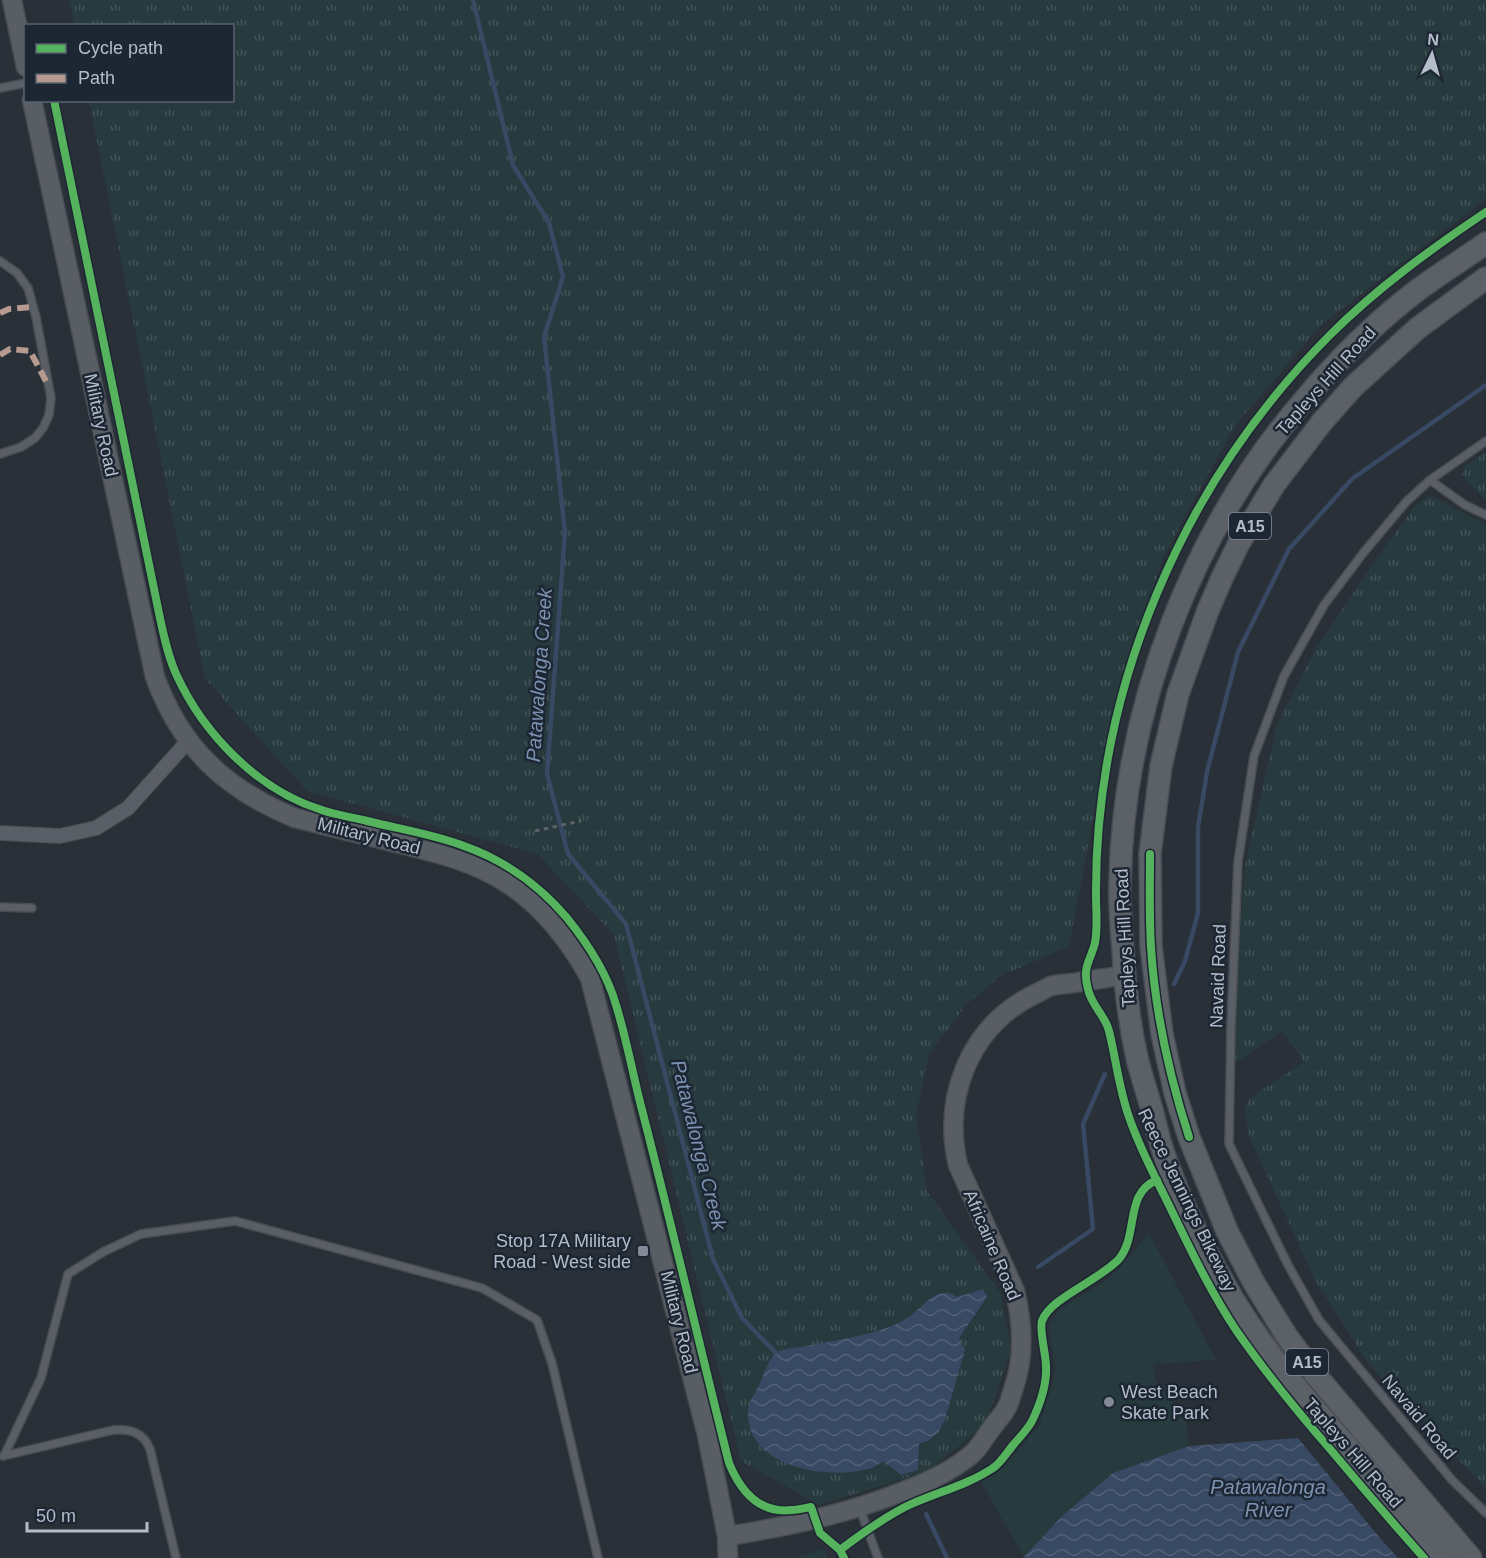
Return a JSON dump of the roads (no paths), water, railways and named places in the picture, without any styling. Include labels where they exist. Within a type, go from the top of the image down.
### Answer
[{"type":"main road","name":"Tapleys Hill Road","points":[[1445,1558],[1295,1387],[1238,1307],[1204,1246],[1169,1166],[1137,1059],[1125,975],[1120,881],[1124,823],[1134,754],[1156,668],[1182,595],[1214,530],[1279,430],[1340,360],[1411,296],[1486,243]]},
{"type":"main road","name":"Tapleys Hill Road","points":[[1471,1558],[1314,1373],[1286,1335],[1254,1283],[1227,1231],[1189,1137],[1175,1093],[1162,1034],[1151,946],[1150,854],[1161,766],[1178,694],[1207,614],[1238,545],[1274,484],[1353,387],[1418,328],[1486,278]]},
{"type":"main road","points":[[1125,975],[1137,971],[1139,960],[1138,890],[1150,854]]},
{"type":"street","points":[[12,0],[24,57]]},
{"type":"street","name":"Military Road","points":[[32,102],[155,676],[162,698],[182,734],[205,760],[247,795],[295,818],[454,857],[504,881],[543,912],[577,955],[590,978],[708,1435],[729,1558]]},
{"type":"street","points":[[0,833],[60,836],[96,828],[128,808],[189,740]]},
{"type":"street","name":"Africaine Road","points":[[727,1536],[802,1523],[884,1499],[928,1482],[954,1468],[974,1453],[1008,1406],[1017,1380],[1022,1353],[1022,1325],[1015,1291],[962,1174],[954,1148],[955,1100],[964,1070],[984,1036],[1011,1007],[1052,986],[1125,975]]},
{"type":"lane","points":[[0,88],[24,83]]},
{"type":"lane","points":[[0,261],[17,273],[28,288],[51,398],[49,415],[43,428],[34,438],[21,447],[0,454]]},
{"type":"lane","name":"Navaid Road","points":[[1486,441],[1430,480],[1406,502],[1324,605],[1284,676],[1254,756],[1238,862],[1228,1144],[1288,1265],[1319,1320],[1452,1480],[1486,1513]]},
{"type":"lane","points":[[1430,480],[1465,505],[1486,515]]},
{"type":"lane","points":[[0,907],[32,908]]},
{"type":"lane","points":[[2,1457],[41,1378],[68,1274],[103,1252],[141,1234],[236,1221],[482,1288],[537,1320],[552,1363],[598,1558]]},
{"type":"lane","points":[[2,1457],[113,1430],[123,1430],[140,1435],[150,1449],[176,1558]]},
{"type":"lane","points":[[859,1507],[878,1558]]},
{"type":"water","points":[[983,1289],[987,1297],[959,1338],[965,1350],[945,1419],[938,1433],[919,1444],[918,1470],[901,1475],[884,1461],[870,1468],[851,1472],[812,1471],[792,1466],[775,1458],[761,1446],[751,1431],[748,1408],[768,1364],[778,1352],[877,1331],[905,1319],[939,1294],[948,1293],[957,1297]]},
{"type":"water","name":"Patawalonga River","points":[[1298,1438],[1398,1558],[1023,1558],[1062,1516],[1113,1473],[1189,1446]]},
{"type":"waterway","name":"Patawalonga Creek","points":[[473,0],[513,165],[549,223],[563,277],[544,337],[565,532],[547,774],[568,854],[626,924],[713,1259],[742,1318],[776,1353]]},
{"type":"waterway","points":[[1174,984],[1185,961],[1198,913],[1198,827],[1207,772],[1238,652],[1289,549],[1352,479],[1486,385]]},
{"type":"waterway","points":[[1038,1267],[1093,1229],[1083,1124],[1105,1074]]},
{"type":"waterway","points":[[926,1514],[947,1558]]},
{"type":"place","name":"Stop 17A Military Road - West side","points":[[643,1251]]},
{"type":"place","name":"West Beach Skate Park","points":[[1109,1402]]}]
